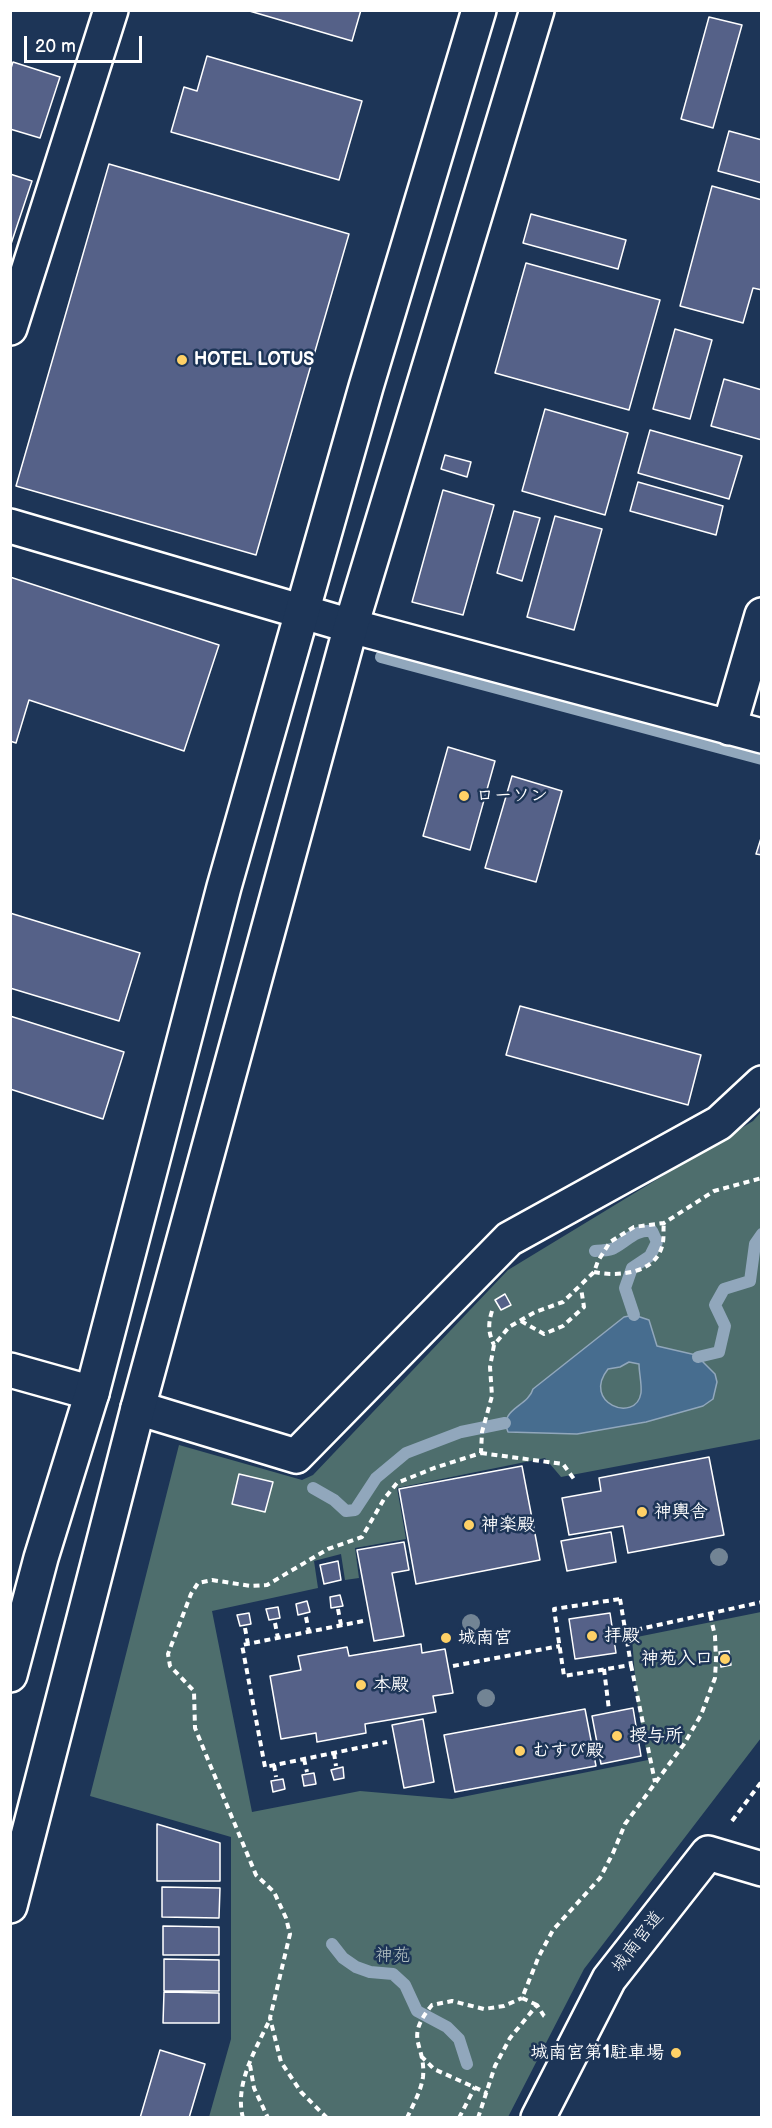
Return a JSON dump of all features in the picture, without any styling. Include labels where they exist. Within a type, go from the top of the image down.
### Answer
[{"type":"street","points":[[10,328],[111,10]]},
{"type":"street","points":[[10,1675],[41,1558],[92,1393],[224,887],[366,387],[479,10]]},
{"type":"street","points":[[10,1906],[138,1408],[351,626],[537,10]]},
{"type":"street","points":[[10,525],[351,626],[762,736]]},
{"type":"street","points":[[729,728],[762,615]]},
{"type":"street","points":[[138,1408],[296,1456],[508,1239],[719,1123],[762,1083]]},
{"type":"street","points":[[10,1370],[92,1393]]},
{"type":"street","points":[[708,1853],[762,1869]]},
{"type":"street","name":"城南宮道","points":[[537,2118],[609,1979],[708,1853]]},
{"type":"path","points":[[481,1453],[482,1432],[492,1396],[490,1367],[494,1345],[509,1327],[535,1312],[563,1302],[594,1272],[610,1242],[634,1227],[664,1223],[714,1191],[762,1178]]},
{"type":"path","points":[[594,1272],[608,1275],[633,1273],[646,1266],[656,1257],[663,1244],[664,1223]]},
{"type":"path","points":[[521,1320],[544,1334],[563,1326],[584,1307],[581,1286]]},
{"type":"path","points":[[494,1345],[489,1334],[489,1324],[492,1310],[496,1307]]},
{"type":"path","points":[[243,2118],[240,2106],[243,2081],[270,2018],[290,1934],[286,1918],[274,1892],[256,1875],[195,1728],[194,1690],[170,1666],[168,1654],[191,1594],[198,1583],[212,1580],[251,1586],[267,1585],[328,1549],[362,1538],[384,1499],[397,1483],[481,1453],[563,1464],[574,1479]]},
{"type":"path","points":[[631,1665],[564,1676],[554,1609],[620,1599],[631,1665],[656,1783]]},
{"type":"path","points":[[626,1632],[762,1602]]},
{"type":"path","points":[[338,1609],[341,1625]]},
{"type":"path","points":[[407,2118],[423,2077],[421,2056],[417,2046],[418,2025],[432,2006],[452,2001],[484,2009],[504,2006],[522,1998],[539,1956],[553,1930],[600,1878],[625,1824],[684,1744],[701,1715],[712,1687],[716,1660],[715,1636],[710,1614]]},
{"type":"path","points":[[306,1617],[309,1632]]},
{"type":"path","points":[[363,1621],[242,1645],[265,1767],[387,1742]]},
{"type":"path","points":[[275,1623],[278,1638]]},
{"type":"path","points":[[245,1628],[248,1644]]},
{"type":"path","points":[[453,1666],[560,1646]]},
{"type":"path","points":[[604,1669],[609,1710]]},
{"type":"path","points":[[334,1753],[336,1766]]},
{"type":"path","points":[[304,1759],[307,1772]]},
{"type":"path","points":[[274,1765],[276,1777]]},
{"type":"path","points":[[708,1853],[762,1781]]},
{"type":"path","points":[[522,1998],[537,2005],[544,2016],[550,2019]]},
{"type":"path","points":[[478,2118],[495,2066],[510,2038],[537,2005]]},
{"type":"path","points":[[270,2018],[281,2062],[301,2092],[327,2118]]},
{"type":"path","points":[[421,2056],[434,2069],[487,2093]]},
{"type":"path","points":[[250,2064],[254,2088],[268,2118]]},
{"type":"path","points":[[459,2118],[475,2087]]},
{"type":"green space","name":"神苑","points":[[761,1112],[761,1439],[561,1477],[545,1458],[397,1488],[406,1539],[355,1548],[359,1578],[345,1580],[341,1554],[314,1561],[318,1588],[212,1611],[252,1812],[360,1791],[452,1799],[648,1760],[637,1702],[632,1638],[761,1612],[761,1738],[584,1969],[508,2117],[209,2117],[231,2039],[231,1837],[90,1796],[179,1445],[302,1480],[313,1475],[508,1270],[753,1121]]},
{"type":"water","points":[[634,1315],[649,1320],[657,1346],[696,1355],[715,1374],[717,1382],[713,1399],[703,1406],[646,1422],[577,1434],[508,1432],[507,1418],[526,1400],[533,1389],[624,1317]],"holes":[[[629,1362],[639,1364],[641,1393],[637,1402],[630,1407],[621,1408],[605,1400],[601,1391],[601,1381],[608,1369],[620,1367]]]},
{"type":"building","points":[[246,10],[361,10],[352,41]]},
{"type":"building","points":[[709,17],[742,25],[713,128],[681,119]]},
{"type":"building","points":[[207,56],[362,101],[339,180],[171,132],[184,87],[197,91]]},
{"type":"building","points":[[13,62],[60,77],[40,138],[10,129],[10,71]]},
{"type":"building","points":[[729,131],[762,140],[762,183],[718,171]]},
{"type":"building","name":"HOTEL LOTUS","points":[[109,164],[349,234],[256,555],[16,486]]},
{"type":"building","points":[[10,174],[32,181],[10,247]]},
{"type":"building","points":[[712,186],[762,200],[762,290],[753,288],[743,323],[680,306]]},
{"type":"building","points":[[531,214],[626,240],[618,269],[523,243]]},
{"type":"building","points":[[526,263],[660,300],[629,410],[495,373]]},
{"type":"building","points":[[675,329],[712,340],[690,419],[653,409]]},
{"type":"building","points":[[724,379],[762,390],[762,440],[711,426]]},
{"type":"building","points":[[545,409],[628,433],[605,515],[522,491]]},
{"type":"building","points":[[650,430],[742,456],[729,499],[638,473]]},
{"type":"building","points":[[445,455],[471,462],[467,477],[441,469]]},
{"type":"building","points":[[638,482],[723,506],[716,535],[630,511]]},
{"type":"building","points":[[443,490],[494,505],[463,615],[412,602]]},
{"type":"building","points":[[514,511],[540,518],[522,581],[497,573]]},
{"type":"building","points":[[555,516],[602,529],[574,630],[527,617]]},
{"type":"building","points":[[10,577],[219,645],[184,751],[29,700],[16,743],[10,741]]},
{"type":"building","points":[[448,747],[495,761],[470,850],[423,836]]},
{"type":"building","points":[[512,776],[562,791],[536,882],[485,868]]},
{"type":"building","points":[[762,835],[762,855],[756,854]]},
{"type":"building","points":[[10,913],[140,953],[119,1021],[10,988]]},
{"type":"building","points":[[520,1006],[701,1055],[688,1105],[506,1055]]},
{"type":"building","points":[[10,1016],[124,1052],[103,1119],[10,1089]]},
{"type":"building","points":[[505,1294],[511,1305],[501,1310],[495,1300]]},
{"type":"building","name":"神輿舎","points":[[709,1457],[724,1535],[628,1553],[623,1526],[569,1535],[562,1498],[601,1491],[599,1478]]},
{"type":"building","name":"神楽殿","points":[[522,1466],[540,1560],[416,1584],[399,1489]]},
{"type":"building","points":[[239,1474],[273,1482],[265,1512],[232,1504]]},
{"type":"building","points":[[611,1532],[616,1562],[567,1571],[561,1541]]},
{"type":"building","points":[[404,1542],[409,1570],[392,1573],[404,1636],[374,1641],[357,1550]]},
{"type":"building","points":[[338,1561],[341,1580],[324,1584],[320,1565]]},
{"type":"building","points":[[340,1595],[343,1606],[331,1608],[330,1597]]},
{"type":"building","points":[[307,1601],[310,1612],[298,1615],[296,1604]]},
{"type":"building","points":[[278,1607],[280,1618],[269,1620],[266,1609]]},
{"type":"building","points":[[249,1613],[251,1624],[240,1626],[237,1615]]},
{"type":"building","name":"拝殿","points":[[610,1613],[616,1653],[575,1659],[569,1619]]},
{"type":"building","name":"本殿","points":[[421,1644],[422,1653],[445,1649],[453,1693],[433,1696],[436,1712],[365,1724],[366,1733],[317,1742],[316,1733],[281,1739],[270,1676],[301,1670],[298,1656],[347,1647],[349,1656]]},
{"type":"building","name":"神苑入口","points":[[729,1651],[731,1665],[721,1667],[719,1652]]},
{"type":"building","name":"授与所","points":[[633,1708],[641,1756],[601,1764],[592,1716]]},
{"type":"building","name":"むすび殿","points":[[585,1709],[596,1766],[455,1792],[444,1735]]},
{"type":"building","points":[[423,1719],[434,1782],[404,1788],[392,1725]]},
{"type":"building","points":[[343,1767],[344,1778],[334,1780],[331,1770]]},
{"type":"building","points":[[314,1773],[316,1784],[304,1786],[302,1775]]},
{"type":"building","points":[[283,1779],[285,1789],[273,1792],[271,1781]]},
{"type":"building","points":[[157,1824],[220,1843],[220,1881],[157,1881]]},
{"type":"building","points":[[162,1887],[220,1888],[219,1918],[162,1917]]},
{"type":"building","points":[[163,1926],[219,1927],[219,1955],[163,1955]]},
{"type":"building","points":[[164,1959],[219,1960],[219,1991],[164,1991]]},
{"type":"building","points":[[164,1992],[219,1993],[219,2023],[163,2023]]},
{"type":"building","points":[[160,2050],[205,2064],[189,2118],[140,2118]]},
{"type":"waterway","points":[[381,657],[762,759]]},
{"type":"waterway","points":[[595,1251],[612,1249],[636,1234],[652,1231],[657,1242],[650,1256],[632,1268],[625,1288],[634,1315]]},
{"type":"waterway","points":[[698,1357],[719,1352],[725,1326],[715,1305],[724,1289],[750,1281],[755,1244],[762,1234]]},
{"type":"waterway","points":[[313,1488],[334,1500],[346,1511],[355,1510],[376,1478],[406,1453],[461,1432],[505,1423]]},
{"type":"waterway","points":[[332,1944],[343,1958],[356,1967],[370,1972],[393,1974],[405,1985],[417,2011],[447,2027],[459,2039],[467,2064]]},
{"type":"place","name":"HOTEL LOTUS","points":[[182,360]]},
{"type":"place","name":"ローソン","points":[[464,796]]},
{"type":"place","name":"神輿舎","points":[[642,1512]]},
{"type":"place","name":"神楽殿","points":[[469,1525]]},
{"type":"place","name":"拝殿","points":[[592,1636]]},
{"type":"place","name":"城南宮","points":[[446,1638]]},
{"type":"place","name":"神苑入口","points":[[725,1659]]},
{"type":"place","name":"本殿","points":[[361,1685]]},
{"type":"place","name":"授与所","points":[[617,1736]]},
{"type":"place","name":"むすび殿","points":[[520,1751]]},
{"type":"place","name":"城南宮第1駐車場","points":[[676,2053]]}]
